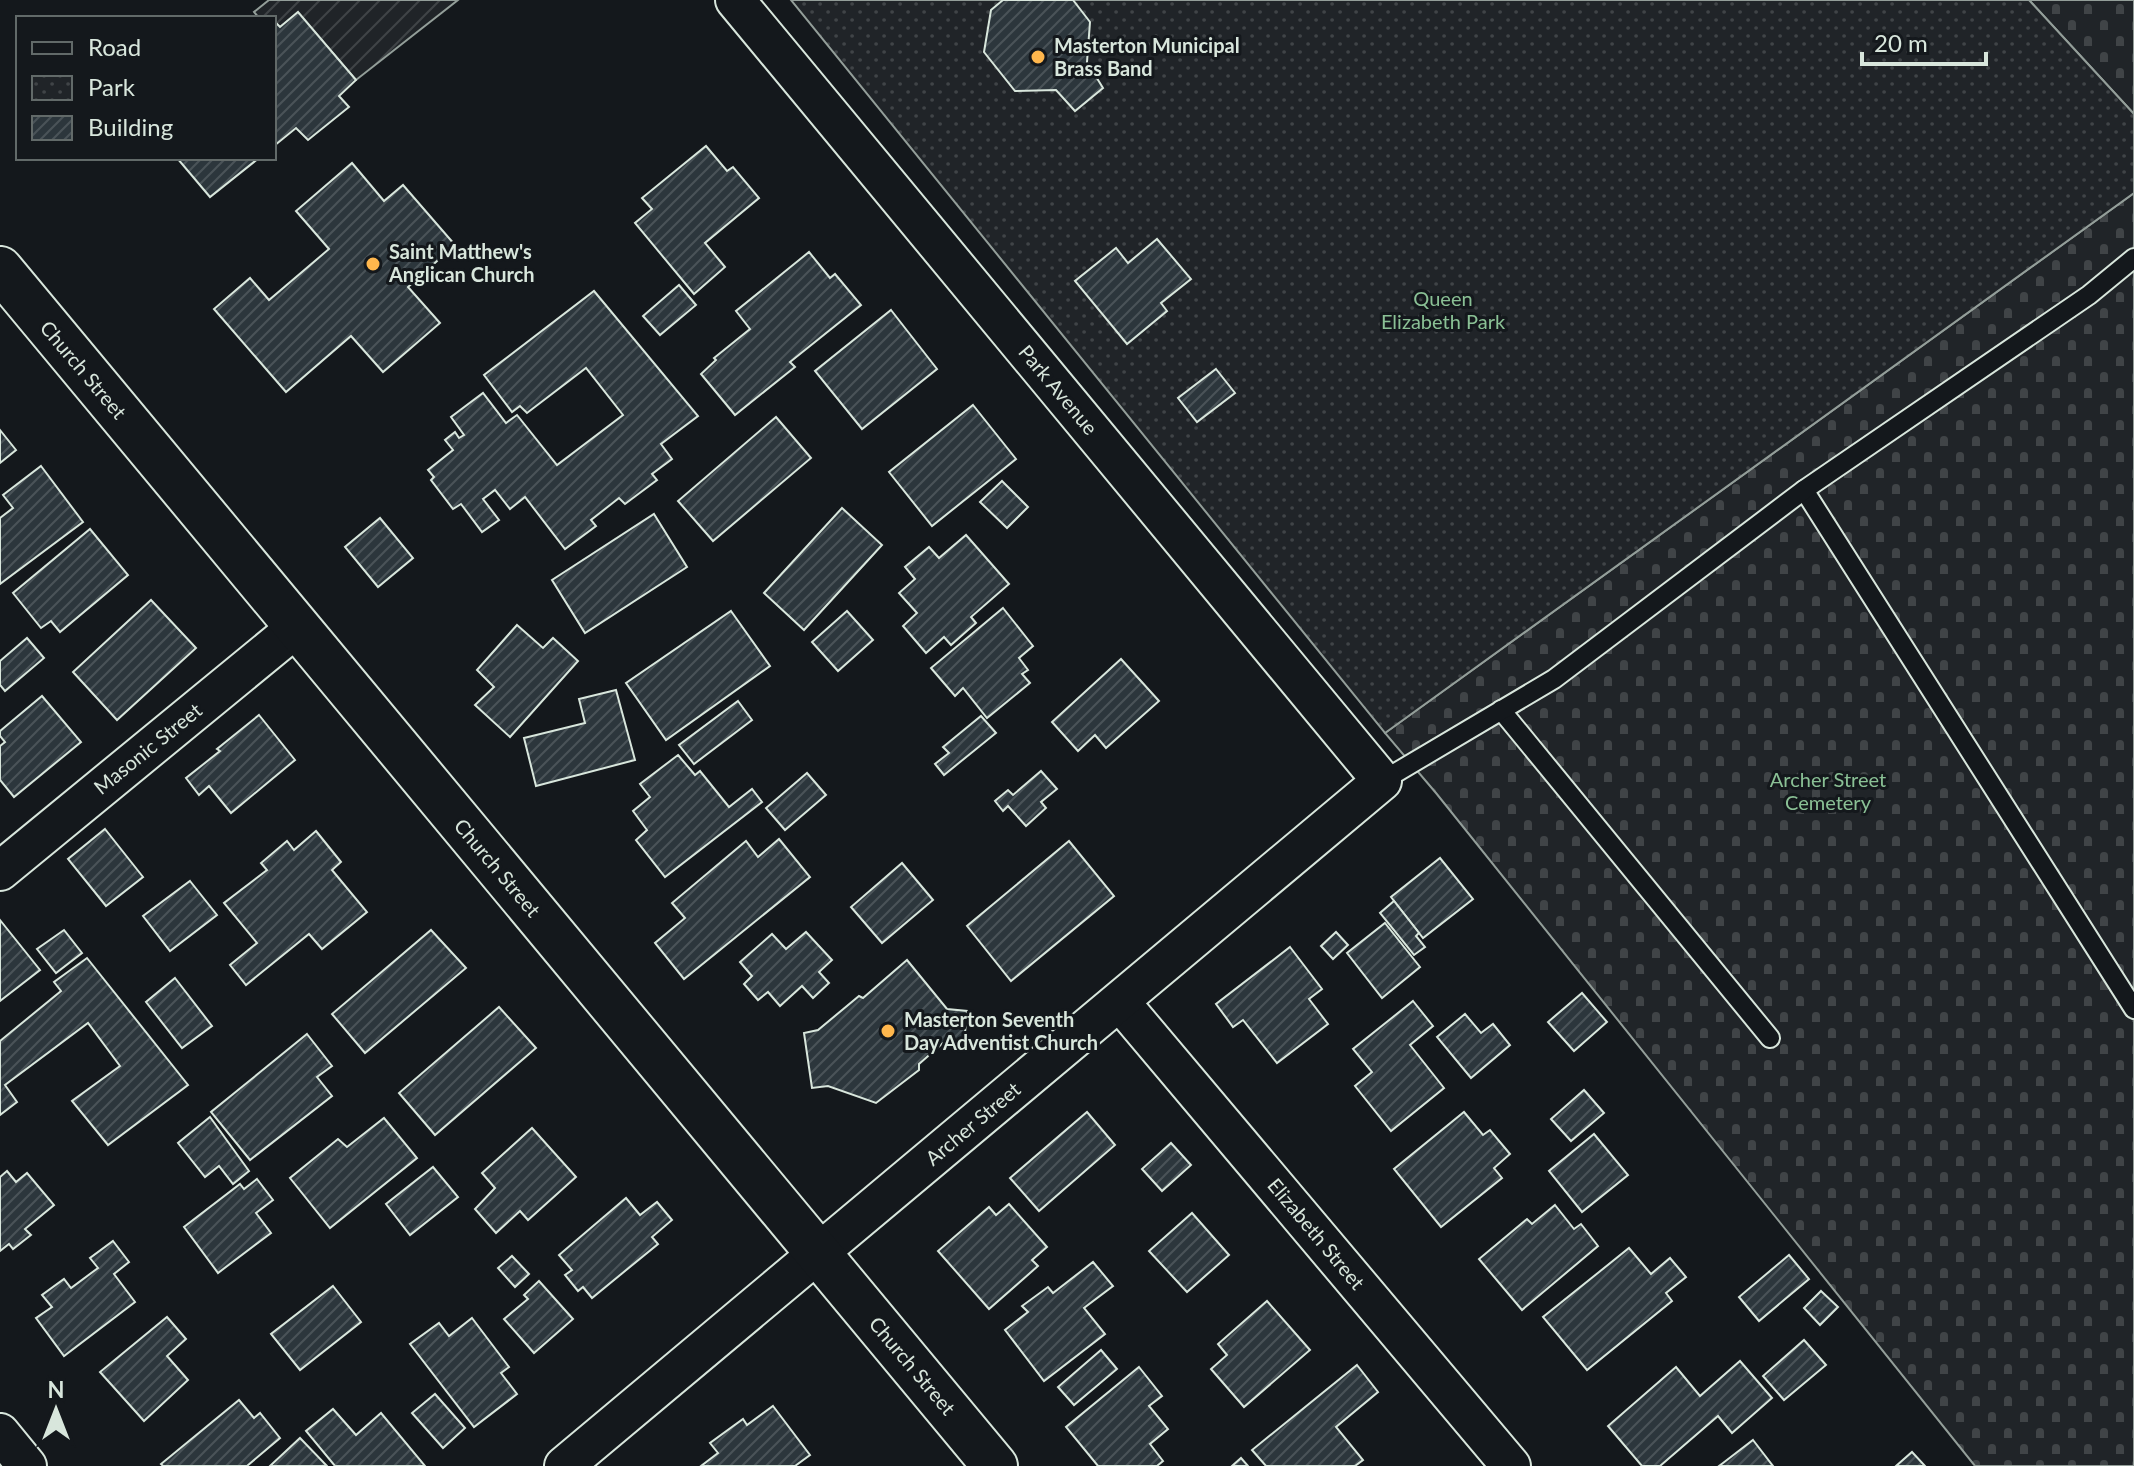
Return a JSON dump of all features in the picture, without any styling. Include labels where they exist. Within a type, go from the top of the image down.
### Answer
[{"type":"street","name":"Park Avenue","points":[[735,0],[1382,781]]},
{"type":"street","name":"Church Street","points":[[0,269],[995,1466]]},
{"type":"street","name":"Masonic Street","points":[[0,871],[296,628]]},
{"type":"street","name":"Archer Street","points":[[564,1466],[1382,781]]},
{"type":"street","name":"Elizabeth Street","points":[[1120,1002],[1511,1466]]},
{"type":"street","points":[[0,1433],[27,1466]]},
{"type":"lane","points":[[1382,781],[1554,679],[1804,490],[2089,295],[2134,258]]},
{"type":"lane","points":[[1804,490],[2134,1009]]},
{"type":"lane","points":[[1501,710],[1770,1038]]},
{"type":"green space","points":[[269,0],[458,0],[356,80],[298,13],[280,27],[276,16],[257,16],[254,12]]},
{"type":"green space","name":"Queen Elizabeth Park","points":[[791,0],[2029,0],[2134,114],[2134,193],[1385,733]]},
{"type":"green space","points":[[2029,0],[2134,0],[2134,114]]},
{"type":"green space","name":"Archer Street Cemetery","points":[[2134,193],[2134,1466],[1975,1466],[1385,733]]},
{"type":"building","name":"Masterton Municipal Brass Band","points":[[1003,0],[1073,0],[1090,22],[1087,62],[1103,88],[1075,111],[1056,90],[1015,91],[984,52],[991,10]]},
{"type":"building","points":[[298,12],[356,80],[339,96],[349,107],[308,140],[296,128],[276,144],[276,23],[280,27]]},
{"type":"building","points":[[706,146],[727,171],[733,167],[759,198],[705,243],[725,267],[694,294],[635,223],[652,209],[642,198]]},
{"type":"building","points":[[179,160],[256,160],[210,197]]},
{"type":"building","name":"Saint Matthew's Anglican Church","points":[[352,163],[384,201],[403,185],[455,245],[408,287],[440,323],[383,372],[351,336],[286,392],[214,309],[250,278],[269,300],[329,249],[296,211]]},
{"type":"building","points":[[1157,239],[1191,279],[1161,303],[1167,311],[1127,344],[1075,281],[1116,248],[1128,263]]},
{"type":"building","points":[[809,252],[830,278],[835,274],[861,305],[790,362],[795,367],[735,415],[701,374],[716,360],[714,358],[750,329],[736,311]]},
{"type":"building","points":[[679,285],[696,305],[660,335],[643,316]]},
{"type":"building","points":[[594,291],[698,416],[661,444],[672,459],[652,474],[657,480],[625,504],[619,498],[591,520],[596,526],[565,549],[525,497],[510,509],[495,490],[483,499],[499,520],[482,532],[461,504],[453,509],[431,480],[434,477],[428,470],[453,450],[445,440],[455,432],[459,438],[464,435],[451,417],[483,393],[506,423],[517,415],[557,465],[623,415],[586,368],[527,413],[520,406],[512,412],[484,375]]},
{"type":"building","points":[[891,310],[937,369],[862,429],[815,371]]},
{"type":"building","points":[[1216,369],[1235,393],[1197,422],[1178,398]]},
{"type":"building","points":[[973,405],[1016,459],[932,526],[889,472]]},
{"type":"building","points":[[776,417],[811,458],[713,541],[678,501]]},
{"type":"building","points":[[0,430],[16,450],[0,463]]},
{"type":"building","points":[[41,466],[83,522],[0,584],[0,518],[13,508],[3,495]]},
{"type":"building","points":[[1002,481],[1028,507],[1007,528],[980,502]]},
{"type":"building","points":[[842,508],[882,545],[804,630],[764,593]]},
{"type":"building","points":[[654,514],[687,567],[585,633],[552,580]]},
{"type":"building","points":[[380,518],[413,558],[378,587],[345,547]]},
{"type":"building","points":[[90,529],[128,575],[60,632],[51,621],[41,628],[13,593]]},
{"type":"building","points":[[966,535],[1009,584],[971,617],[976,623],[951,645],[944,637],[926,653],[903,626],[917,613],[899,593],[915,579],[905,567],[929,547],[939,558]]},
{"type":"building","points":[[151,600],[196,648],[117,720],[73,672]]},
{"type":"building","points":[[1003,608],[1033,646],[1019,658],[1028,670],[1022,674],[1030,683],[987,718],[963,688],[955,696],[931,668]]},
{"type":"building","points":[[731,611],[770,666],[666,740],[626,683]]},
{"type":"building","points":[[847,611],[873,640],[838,671],[812,642]]},
{"type":"building","points":[[517,625],[543,648],[553,638],[578,661],[510,737],[475,705],[494,687],[477,670]]},
{"type":"building","points":[[27,638],[44,658],[5,691],[0,685],[0,661]]},
{"type":"building","points":[[1121,659],[1159,701],[1106,748],[1095,735],[1078,751],[1052,722]]},
{"type":"building","points":[[616,690],[635,760],[536,786],[524,738],[585,723],[579,699]]},
{"type":"building","points":[[42,696],[81,742],[14,797],[0,780],[0,746],[5,742],[0,731]]},
{"type":"building","points":[[738,701],[752,720],[694,764],[679,745]]},
{"type":"building","points":[[259,715],[295,760],[231,813],[209,786],[199,795],[186,778]]},
{"type":"building","points":[[981,716],[996,733],[944,775],[935,764],[949,753],[943,747]]},
{"type":"building","points":[[678,755],[695,775],[700,771],[729,807],[752,789],[762,802],[665,877],[636,840],[647,830],[633,811],[650,797],[640,784]]},
{"type":"building","points":[[1041,771],[1057,789],[1041,802],[1046,808],[1026,826],[1008,806],[1003,811],[995,801],[1008,790],[1013,795]]},
{"type":"building","points":[[807,773],[826,795],[785,830],[766,808]]},
{"type":"building","points":[[105,829],[143,877],[106,906],[68,859]]},
{"type":"building","points":[[316,831],[341,862],[332,870],[367,912],[322,949],[309,934],[246,985],[230,965],[257,943],[224,903],[267,870],[261,863],[287,841],[294,850]]},
{"type":"building","points":[[779,839],[810,877],[684,979],[655,943],[685,918],[672,903],[746,841],[758,857]]},
{"type":"building","points":[[1069,841],[1114,896],[1011,981],[967,926]]},
{"type":"building","points":[[1440,858],[1473,899],[1423,938],[1391,897]]},
{"type":"building","points":[[902,863],[933,900],[882,943],[851,907]]},
{"type":"building","points":[[190,881],[217,915],[170,951],[143,916]]},
{"type":"building","points":[[1394,901],[1419,933],[1416,936],[1425,947],[1414,955],[1380,913]]},
{"type":"building","points":[[0,920],[40,970],[0,1001]]},
{"type":"building","points":[[1385,923],[1420,967],[1382,998],[1347,953]]},
{"type":"building","points":[[64,930],[82,953],[56,973],[37,949]]},
{"type":"building","points":[[431,930],[466,968],[365,1053],[332,1014]]},
{"type":"building","points":[[806,932],[832,960],[819,972],[829,983],[813,998],[802,986],[780,1006],[768,992],[758,1000],[744,984],[752,976],[740,962],[772,934],[786,949]]},
{"type":"building","points":[[1336,932],[1348,945],[1333,959],[1321,946]]},
{"type":"building","points":[[1290,947],[1322,989],[1309,999],[1328,1024],[1277,1063],[1243,1020],[1233,1027],[1216,1004]]},
{"type":"building","points":[[87,958],[188,1085],[108,1145],[72,1101],[120,1066],[88,1023],[5,1085],[17,1102],[0,1115],[0,1041],[61,991],[54,982]]},
{"type":"building","name":"Masterton Seventh Day Adventist Church","points":[[907,960],[947,1009],[967,1011],[964,1044],[943,1043],[919,1064],[919,1070],[876,1103],[828,1086],[812,1088],[804,1033],[818,1030],[859,996],[863,998]]},
{"type":"building","points":[[175,978],[212,1026],[182,1048],[146,1002]]},
{"type":"building","points":[[1582,993],[1607,1022],[1574,1051],[1548,1022]]},
{"type":"building","points":[[1413,1001],[1433,1026],[1410,1045],[1444,1088],[1391,1131],[1355,1086],[1372,1072],[1353,1049]]},
{"type":"building","points":[[499,1007],[536,1048],[435,1135],[399,1093]]},
{"type":"building","points":[[1465,1014],[1481,1033],[1493,1024],[1510,1045],[1471,1078],[1437,1037]]},
{"type":"building","points":[[307,1034],[332,1066],[317,1077],[332,1096],[250,1160],[211,1112]]},
{"type":"building","points":[[1584,1090],[1604,1113],[1571,1141],[1551,1119]]},
{"type":"building","points":[[1087,1112],[1115,1145],[1039,1211],[1010,1178]]},
{"type":"building","points":[[1464,1112],[1483,1135],[1490,1130],[1510,1154],[1494,1168],[1502,1178],[1441,1227],[1394,1169]]},
{"type":"building","points":[[210,1117],[249,1171],[233,1184],[219,1166],[205,1177],[178,1143]]},
{"type":"building","points":[[384,1118],[417,1158],[330,1228],[290,1178],[338,1139],[347,1147]]},
{"type":"building","points":[[532,1128],[576,1177],[528,1220],[520,1211],[496,1233],[475,1209],[495,1188],[482,1173]]},
{"type":"building","points":[[1594,1134],[1628,1175],[1582,1212],[1549,1171]]},
{"type":"building","points":[[1171,1143],[1191,1165],[1162,1191],[1142,1169]]},
{"type":"building","points":[[433,1167],[458,1197],[410,1235],[386,1204]]},
{"type":"building","points":[[7,1171],[16,1182],[27,1173],[54,1205],[25,1229],[31,1235],[13,1249],[9,1244],[0,1251],[0,1177]]},
{"type":"building","points":[[257,1179],[273,1200],[256,1213],[271,1233],[218,1273],[184,1227],[240,1184],[244,1189]]},
{"type":"building","points":[[626,1198],[640,1215],[657,1202],[672,1220],[652,1237],[658,1244],[592,1298],[583,1287],[578,1291],[565,1275],[572,1270],[559,1255]]},
{"type":"building","points":[[1009,1204],[1047,1247],[1032,1260],[1038,1266],[989,1309],[938,1251],[989,1207],[996,1215]]},
{"type":"building","points":[[1555,1205],[1574,1229],[1581,1224],[1598,1246],[1522,1310],[1479,1259],[1527,1219],[1532,1224]]},
{"type":"building","points":[[1192,1213],[1229,1255],[1187,1292],[1149,1251]]},
{"type":"building","points":[[113,1241],[129,1262],[114,1274],[135,1302],[64,1356],[36,1318],[52,1307],[42,1295],[64,1279],[71,1288],[98,1268],[90,1258]]},
{"type":"building","points":[[1629,1248],[1651,1274],[1670,1258],[1686,1277],[1666,1293],[1672,1301],[1587,1370],[1543,1317]]},
{"type":"building","points":[[1789,1255],[1809,1279],[1759,1321],[1739,1297]]},
{"type":"building","points":[[512,1256],[529,1274],[515,1287],[498,1268]]},
{"type":"building","points":[[1093,1262],[1113,1286],[1084,1308],[1105,1334],[1044,1381],[1005,1330],[1028,1312],[1022,1306],[1048,1287],[1053,1293]]},
{"type":"building","points":[[539,1281],[573,1319],[534,1353],[504,1319],[528,1299],[524,1295]]},
{"type":"building","points":[[333,1286],[361,1322],[300,1370],[271,1334]]},
{"type":"building","points":[[1821,1291],[1838,1307],[1820,1325],[1804,1308]]},
{"type":"building","points":[[1267,1301],[1310,1350],[1244,1407],[1211,1369],[1227,1355],[1218,1344]]},
{"type":"building","points":[[167,1317],[186,1339],[167,1356],[188,1380],[144,1421],[100,1372]]},
{"type":"building","points":[[472,1318],[509,1367],[501,1373],[517,1394],[474,1427],[410,1344],[439,1323],[449,1336]]},
{"type":"building","points":[[1804,1340],[1826,1365],[1784,1400],[1763,1376]]},
{"type":"building","points":[[1101,1350],[1117,1369],[1074,1405],[1058,1387]]},
{"type":"building","points":[[1740,1361],[1772,1398],[1732,1433],[1718,1416],[1660,1466],[1642,1466],[1608,1426],[1676,1367],[1700,1396]]},
{"type":"building","points":[[1357,1365],[1378,1392],[1336,1427],[1363,1460],[1355,1466],[1266,1466],[1252,1450]]},
{"type":"building","points":[[1139,1367],[1162,1396],[1149,1406],[1168,1429],[1150,1444],[1163,1461],[1157,1466],[1098,1466],[1066,1427]]},
{"type":"building","points":[[435,1394],[465,1428],[443,1448],[412,1413]]},
{"type":"building","points":[[239,1400],[254,1418],[260,1413],[280,1438],[247,1466],[161,1464]]},
{"type":"building","points":[[773,1406],[810,1455],[795,1466],[701,1466],[718,1453],[710,1443],[743,1419],[747,1425]]},
{"type":"building","points":[[333,1409],[356,1435],[381,1413],[425,1466],[335,1466],[306,1431]]},
{"type":"building","points":[[300,1438],[327,1466],[270,1466]]},
{"type":"building","points":[[1753,1440],[1773,1466],[1719,1466],[1723,1463]]},
{"type":"building","points":[[1912,1452],[1925,1466],[1896,1466]]},
{"type":"building","points":[[1241,1458],[1248,1466],[1232,1466]]},
{"type":"place","name":"Masterton Municipal Brass Band","points":[[1038,57]]},
{"type":"place","name":"Saint Matthew's Anglican Church","points":[[373,264]]},
{"type":"place","name":"Masterton Seventh Day Adventist Church","points":[[888,1031]]}]
